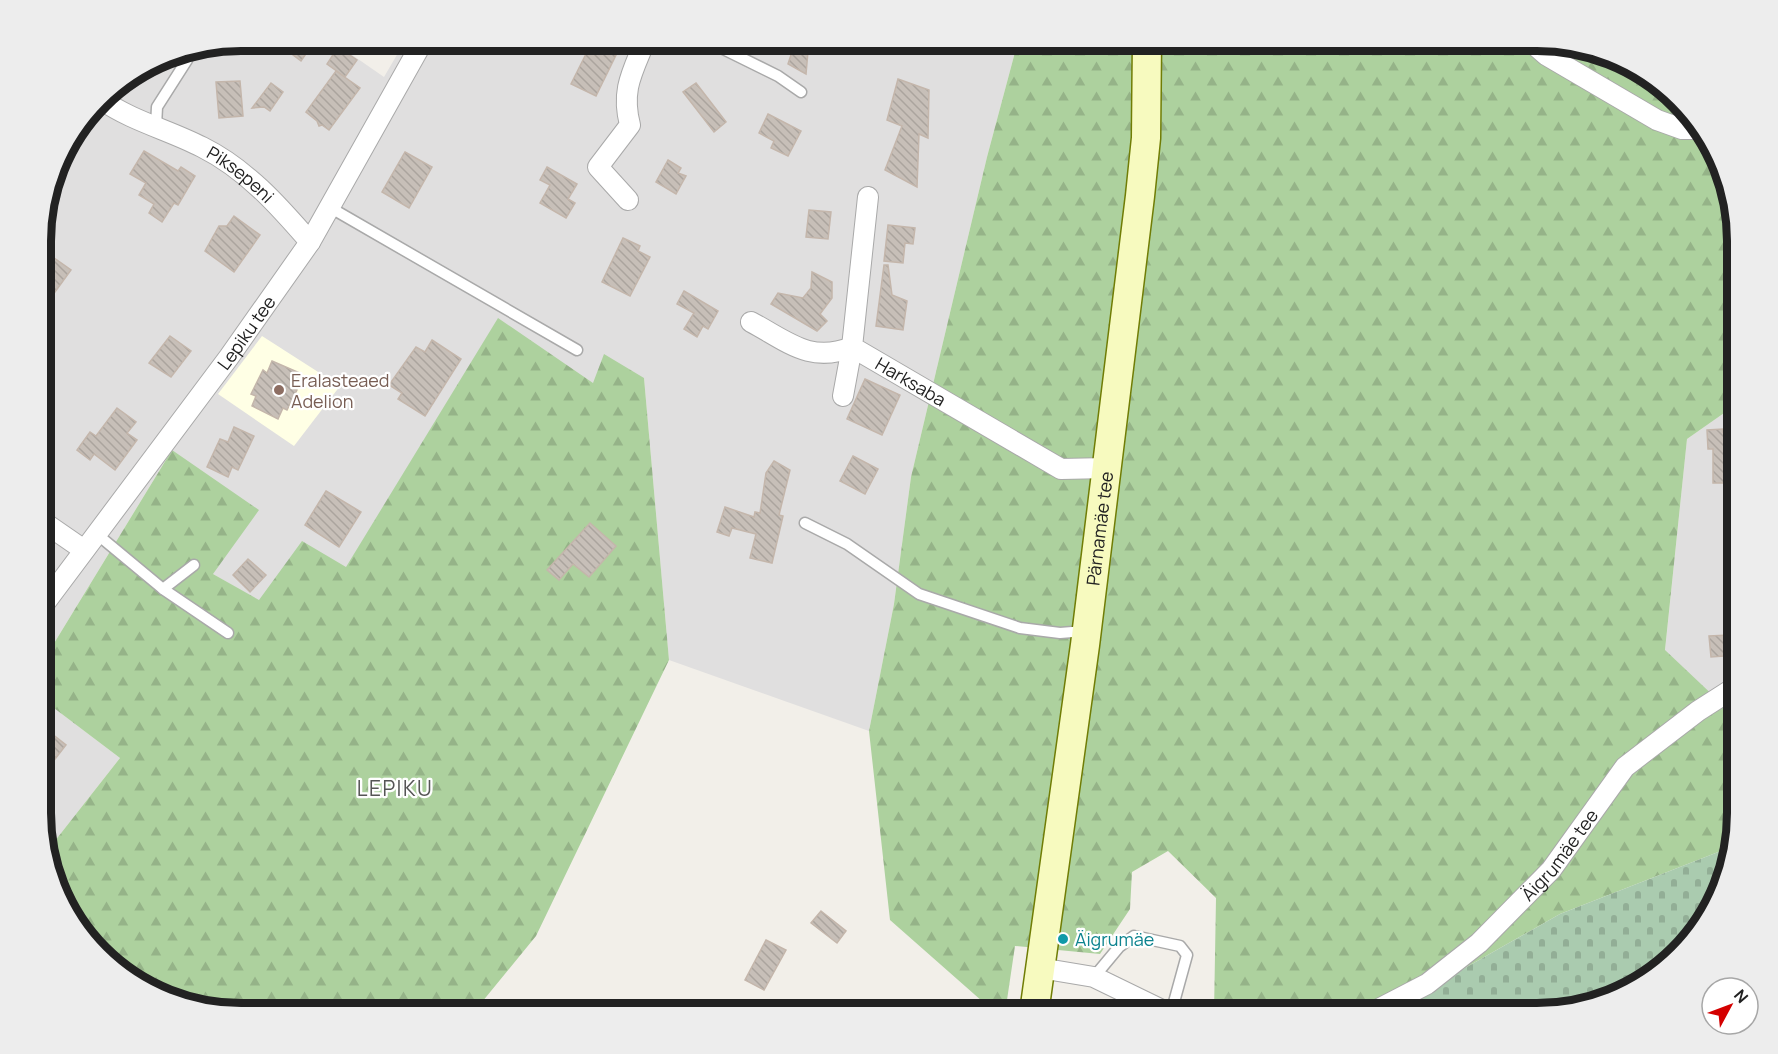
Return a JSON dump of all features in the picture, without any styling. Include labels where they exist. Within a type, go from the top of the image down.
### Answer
[{"type":"main road","name":"Pärnamäe tee","points":[[1035,1003],[1040,968],[1055,904],[1146,138],[1147,51]]},
{"type":"street","name":"Lepiku tee","points":[[51,595],[229,357],[310,242],[332,208],[417,51]]},
{"type":"street","points":[[628,200],[598,167],[630,125],[625,105],[626,89],[641,51]]},
{"type":"street","points":[[1542,51],[1657,120],[1682,129],[1690,129]]},
{"type":"street","name":"Piksepeni","points":[[109,105],[124,115],[156,126],[205,148],[251,179],[310,242]]},
{"type":"street","points":[[843,396],[852,347],[867,197]]},
{"type":"street","points":[[751,322],[806,352],[832,355],[852,347]]},
{"type":"street","name":"Harksaba","points":[[852,347],[1061,469],[1107,468]]},
{"type":"street","points":[[51,527],[84,550]]},
{"type":"street","name":"Äigrumäe tee","points":[[1390,1003],[1426,984],[1479,943],[1551,870],[1625,767],[1698,711],[1727,692]]},
{"type":"street","points":[[1040,968],[1094,977],[1150,1003]]},
{"type":"lane","points":[[728,51],[777,76],[801,92]]},
{"type":"lane","points":[[156,126],[157,107],[187,59]]},
{"type":"lane","points":[[332,208],[577,351]]},
{"type":"lane","points":[[805,523],[847,544],[884,572],[919,594],[1020,628],[1060,633],[1087,631]]},
{"type":"lane","points":[[98,535],[163,589],[228,633]]},
{"type":"lane","points":[[163,589],[195,565]]},
{"type":"lane","points":[[1094,977],[1119,947],[1134,936],[1180,946],[1187,955],[1172,1003]]},
{"type":"lane","points":[[1040,968],[1056,944]]},
{"type":"lane","points":[[1130,993],[1130,1003]]},
{"type":"shaded area","points":[[229,51],[346,51],[384,77],[399,51],[1015,51],[987,157],[911,477],[894,604],[869,731],[669,660],[644,378],[593,384],[498,319],[346,568],[259,601],[213,574],[172,450],[51,648],[51,241],[57,192],[65,169],[77,146],[98,116],[136,83],[169,65]]},
{"type":"shaded area","name":"Eralasteaed Adelion","points":[[262,336],[340,386],[294,446],[218,394]]},
{"type":"shaded area","points":[[1727,411],[1727,709],[1665,651],[1687,439]]},
{"type":"shaded area","points":[[51,706],[120,758],[54,842],[51,813]]},
{"type":"green space","points":[[1015,51],[1537,51],[1586,57],[1609,65],[1653,90],[1680,116],[1707,157],[1717,180],[1727,229],[1727,411],[1687,439],[1665,650],[1727,709],[1727,825],[1723,850],[1560,914],[1404,1003],[1214,1003],[1216,898],[1168,851],[1132,872],[1130,909],[1100,954],[1015,946],[1007,1000],[1002,1003],[984,1003],[890,920],[869,731],[894,604],[911,477],[987,157]]},
{"type":"green space","points":[[498,318],[593,383],[604,354],[644,378],[669,660],[536,936],[481,1003],[241,1003],[192,997],[169,989],[125,964],[90,929],[71,897],[61,874],[54,842],[120,758],[51,706],[51,648],[172,450],[259,510],[213,574],[259,600],[302,541],[346,567]]},
{"type":"green space","points":[[1723,850],[1713,885],[1688,929],[1653,964],[1609,989],[1586,997],[1549,1003],[1404,1003],[1560,914]]},
{"type":"building","points":[[288,51],[308,51],[301,61]]},
{"type":"building","points":[[335,51],[344,51],[357,60],[345,77],[327,64]]},
{"type":"building","points":[[588,51],[617,53],[596,96],[571,84]]},
{"type":"building","points":[[792,51],[808,51],[806,74],[788,64]]},
{"type":"building","points":[[336,71],[360,88],[329,130],[322,125],[319,126],[317,121],[306,112]]},
{"type":"building","points":[[898,79],[929,90],[928,138],[919,134],[917,187],[885,170],[902,126],[887,120]]},
{"type":"building","points":[[240,81],[243,116],[219,118],[216,82]]},
{"type":"building","points":[[271,83],[283,92],[270,111],[264,107],[252,108]]},
{"type":"building","points":[[696,83],[726,122],[714,132],[683,92]]},
{"type":"building","points":[[768,114],[801,131],[788,156],[771,148],[774,141],[759,133]]},
{"type":"building","points":[[144,151],[178,171],[181,167],[195,176],[178,205],[174,203],[162,222],[149,213],[154,204],[139,195],[146,183],[130,174]]},
{"type":"building","points":[[405,152],[432,167],[409,208],[382,192]]},
{"type":"building","points":[[668,160],[681,168],[678,173],[686,176],[676,194],[656,182]]},
{"type":"building","points":[[547,167],[577,184],[568,199],[575,203],[566,218],[540,203],[550,185],[540,180]]},
{"type":"building","points":[[809,210],[831,212],[828,239],[806,237]]},
{"type":"building","points":[[234,216],[260,235],[234,272],[205,251],[219,226],[227,226]]},
{"type":"building","points":[[888,225],[915,228],[913,244],[905,243],[903,263],[884,261]]},
{"type":"building","points":[[623,238],[640,246],[638,251],[650,257],[630,296],[602,282]]},
{"type":"building","points":[[51,256],[71,270],[51,298]]},
{"type":"building","points":[[884,265],[888,265],[892,295],[907,301],[903,330],[876,326]]},
{"type":"building","points":[[812,272],[832,282],[832,298],[820,314],[827,321],[817,331],[771,304],[778,293],[803,298],[811,288]]},
{"type":"building","points":[[684,291],[718,311],[708,329],[703,326],[697,337],[684,329],[694,313],[677,304]]},
{"type":"building","points":[[170,336],[191,351],[171,377],[149,363]]},
{"type":"building","points":[[432,340],[461,359],[425,416],[398,399],[402,393],[389,385],[416,347],[425,352]]},
{"type":"building","points":[[272,361],[300,373],[292,388],[297,390],[287,410],[283,408],[278,419],[252,406],[256,396],[251,394],[263,370],[267,373]]},
{"type":"building","points":[[865,379],[900,395],[882,435],[847,419]]},
{"type":"building","points":[[117,408],[136,422],[127,433],[137,440],[115,470],[94,454],[90,460],[77,450],[90,432],[96,436]]},
{"type":"building","points":[[234,427],[254,436],[238,470],[232,467],[228,477],[207,467],[220,439],[228,442]]},
{"type":"building","points":[[1723,429],[1723,432],[1727,432],[1727,483],[1713,483],[1713,449],[1708,449],[1707,430]]},
{"type":"building","points":[[853,456],[878,469],[865,494],[840,481]]},
{"type":"building","points":[[774,461],[790,470],[779,515],[783,516],[772,563],[750,558],[756,534],[732,528],[729,536],[717,532],[725,507],[754,517],[755,512],[760,513],[766,473]]},
{"type":"building","points":[[326,491],[361,512],[339,547],[305,525]]},
{"type":"building","points":[[590,523],[616,546],[589,577],[573,564],[559,580],[547,570]]},
{"type":"building","points":[[248,559],[266,575],[250,592],[233,575]]},
{"type":"building","points":[[1727,635],[1727,656],[1711,657],[1709,636]]},
{"type":"building","points":[[51,733],[66,745],[51,762]]},
{"type":"building","points":[[821,911],[846,931],[837,943],[811,923]]},
{"type":"building","points":[[766,940],[786,950],[764,990],[745,980]]},
{"type":"place","name":"Eralasteaed Adelion","points":[[279,390]]},
{"type":"place","name":"Äigrumäe","points":[[1063,939]]},
{"type":"district","name":"LEPIKU","points":[[395,788]]}]
